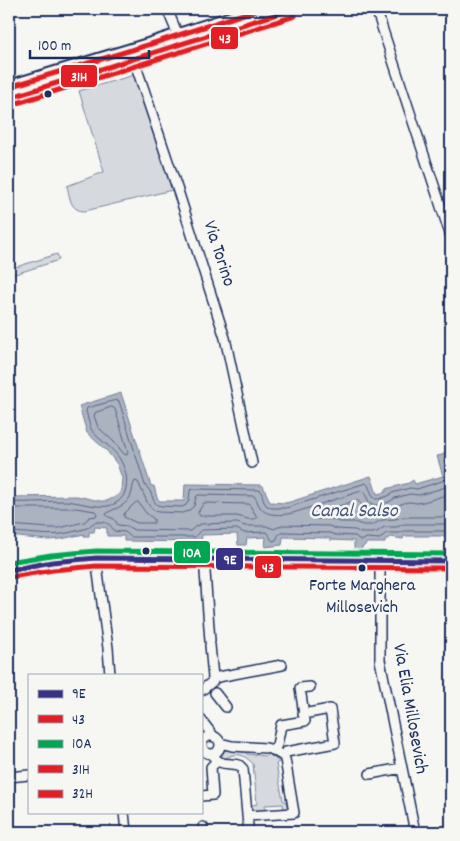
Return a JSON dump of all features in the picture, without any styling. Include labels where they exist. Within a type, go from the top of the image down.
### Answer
[{"type":"street","points":[[167,9],[178,35]]},
{"type":"street","points":[[9,87],[258,9]]},
{"type":"street","points":[[9,98],[293,9]]},
{"type":"street","points":[[376,9],[451,237]]},
{"type":"street","name":"Via Torino","points":[[134,60],[225,338],[252,463]]},
{"type":"street","points":[[96,558],[110,674]]},
{"type":"street","points":[[9,570],[53,561],[96,558],[451,561]]},
{"type":"street","points":[[202,690],[214,681],[204,558]]},
{"type":"street","name":"Via Elia Millosevich","points":[[380,560],[380,660],[415,832]]},
{"type":"street","points":[[213,678],[282,665]]},
{"type":"street","points":[[304,717],[305,687]]},
{"type":"street","points":[[215,693],[226,707]]},
{"type":"street","points":[[273,750],[277,745],[281,725],[327,711],[335,743],[286,752],[283,756]]},
{"type":"street","points":[[202,721],[217,740],[219,750],[215,754],[207,753]]},
{"type":"street","points":[[202,735],[211,768],[213,795],[202,796]]},
{"type":"street","points":[[207,753],[206,738],[211,736],[217,740],[242,747],[273,750],[285,759],[294,813],[247,816]]},
{"type":"street","points":[[207,753],[221,763],[241,766],[243,769],[247,832]]},
{"type":"street","points":[[370,774],[402,768]]},
{"type":"street","points":[[9,777],[28,775]]},
{"type":"street","points":[[124,814],[126,832]]},
{"type":"shaded area","points":[[134,75],[172,190],[85,211],[76,209],[70,199],[67,186],[104,172],[79,91]]},
{"type":"shaded area","points":[[57,254],[59,260],[9,276],[9,267],[10,269]]},
{"type":"shaded area","points":[[226,750],[265,756],[269,754],[279,762],[276,764],[283,800],[290,805],[289,809],[284,810],[283,804],[265,805],[265,811],[249,813],[248,806],[257,804],[253,764],[247,758],[240,755],[233,755],[225,759],[222,757],[222,753]]},
{"type":"water","name":"Canal Salso","points":[[121,393],[151,486],[154,486],[157,498],[160,501],[184,501],[185,484],[261,485],[270,502],[285,503],[371,476],[377,494],[413,480],[415,484],[443,476],[437,456],[451,452],[451,536],[404,536],[403,539],[391,537],[385,540],[385,543],[367,543],[361,549],[354,549],[354,541],[330,540],[330,538],[283,537],[282,545],[265,547],[266,537],[247,538],[246,545],[238,545],[237,534],[202,535],[201,542],[124,541],[124,536],[107,536],[107,528],[95,527],[94,532],[89,532],[89,536],[84,536],[84,534],[61,539],[48,540],[9,536],[9,497],[77,496],[107,501],[118,495],[121,491],[122,478],[117,464],[107,451],[87,433],[79,406]]},
{"type":"transit line","name":"32H","points":[[9,87],[259,9]]},
{"type":"transit line","name":"31H","points":[[9,98],[293,9]]},
{"type":"transit line","name":"43","points":[[11,105],[295,16]]},
{"type":"transit line","name":"10A","points":[[9,562],[51,555],[96,551],[451,554]]},
{"type":"transit line","name":"9E","points":[[9,570],[52,562],[96,558],[451,561]]},
{"type":"transit line","name":"43","points":[[11,577],[53,570],[96,566],[451,568]]},
{"type":"place","name":"Forte Marghera Millosevich","points":[[362,568]]}]
